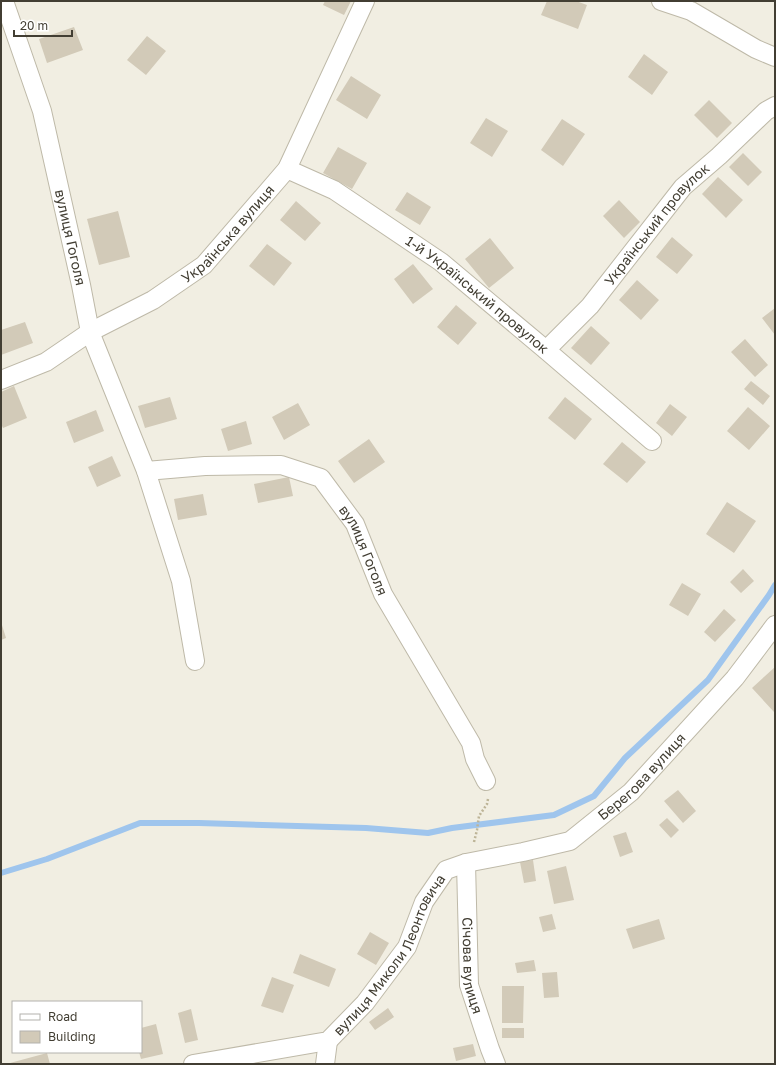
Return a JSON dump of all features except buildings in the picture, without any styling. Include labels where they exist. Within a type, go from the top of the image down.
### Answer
[{"type":"street","name":"вулиця Гоголя","points":[[4,1],[42,111],[90,332],[146,471],[181,581],[195,661]]},
{"type":"street","name":"Українська вулиця","points":[[1,380],[46,362],[90,332],[153,300],[204,265],[287,169],[365,1]]},
{"type":"street","points":[[661,1],[691,11],[756,48],[775,57]]},
{"type":"street","name":"Український провулок","points":[[546,350],[590,306],[683,187],[719,156],[766,111],[775,106]]},
{"type":"street","name":"1-й Український провулок","points":[[287,169],[334,190],[441,262],[652,441]]},
{"type":"street","name":"вулиця Гоголя","points":[[146,471],[205,466],[281,464],[321,478],[355,524],[383,594],[470,742],[475,759],[486,781]]},
{"type":"street","name":"Берегова вулиця","points":[[466,863],[570,841],[630,792],[735,678],[775,625]]},
{"type":"street","name":"вулиця Миколи Леонтовича","points":[[193,1064],[328,1041],[365,1003],[407,947],[424,902],[446,870],[466,863]]},
{"type":"street","name":"Січова вулиця","points":[[466,863],[469,985],[496,1064]]},
{"type":"street","points":[[325,1064],[328,1041]]},
{"type":"path","points":[[477,830],[479,816]]},
{"type":"waterway","points":[[1,873],[47,859],[140,823],[199,823],[366,828],[428,833],[452,828],[554,815],[594,796],[625,758],[708,680],[775,585]]}]
